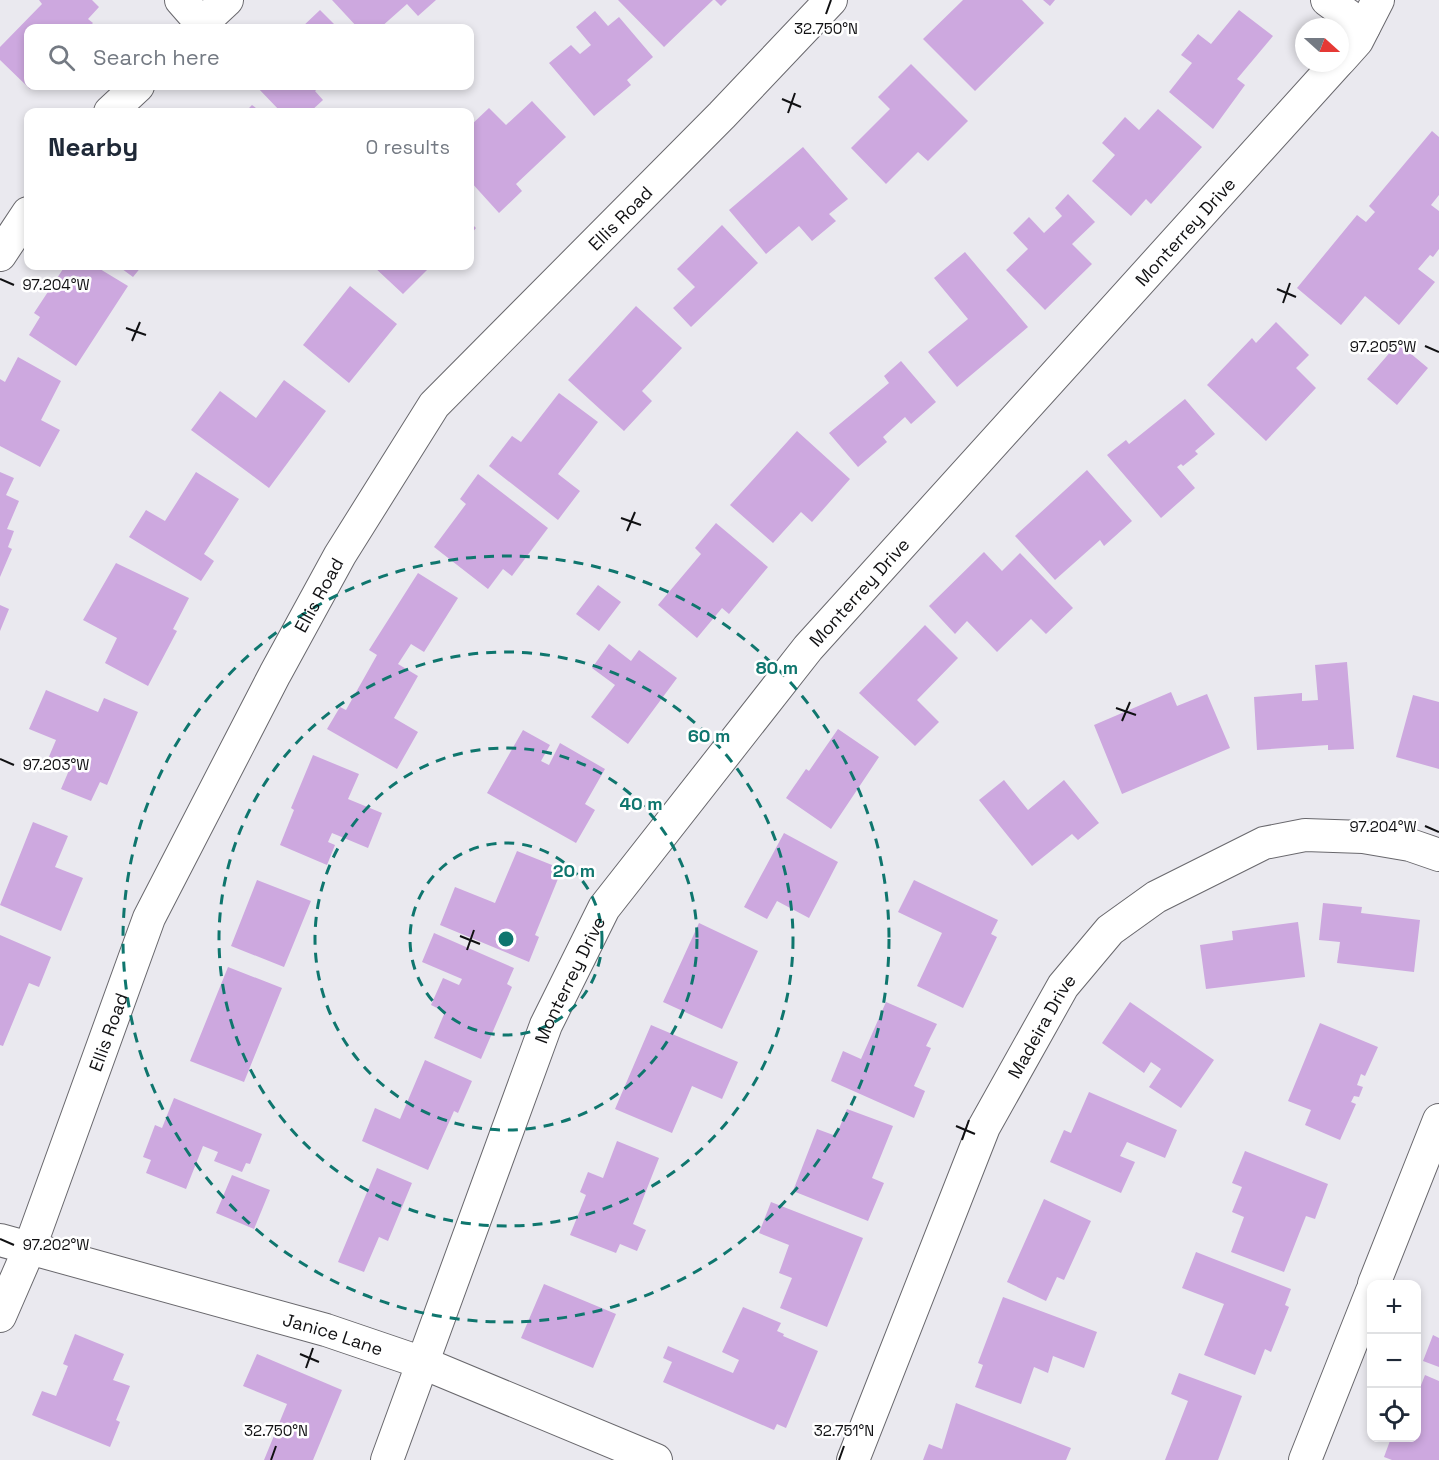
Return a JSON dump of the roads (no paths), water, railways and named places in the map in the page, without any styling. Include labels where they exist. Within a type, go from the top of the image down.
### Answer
[{"type":"street","points":[[181,0],[198,24]]},
{"type":"street","points":[[201,24],[227,0]]},
{"type":"street","name":"Ellis Road","points":[[0,1316],[30,1247],[149,918],[275,674],[335,565],[434,405],[722,115],[831,0]]},
{"type":"street","points":[[1327,0],[1371,13]]},
{"type":"street","name":"Monterrey Drive","points":[[1349,50],[1357,41],[1371,13]]},
{"type":"street","name":"Monterrey Drive","points":[[387,1460],[546,1025],[604,909],[808,648],[1330,72]]},
{"type":"street","points":[[114,108],[134,90]]},
{"type":"street","points":[[0,255],[24,219]]},
{"type":"street","name":"Madeira Drive","points":[[853,1460],[984,1127],[1063,986],[1110,930],[1156,897],[1264,843],[1305,835],[1363,837],[1410,845],[1439,855]]},
{"type":"street","points":[[1376,1280],[1439,1120]]},
{"type":"street","name":"Janice Lane","points":[[0,1240],[326,1330],[423,1363],[656,1460]]},
{"type":"street","points":[[1305,1460],[1367,1301]]}]
